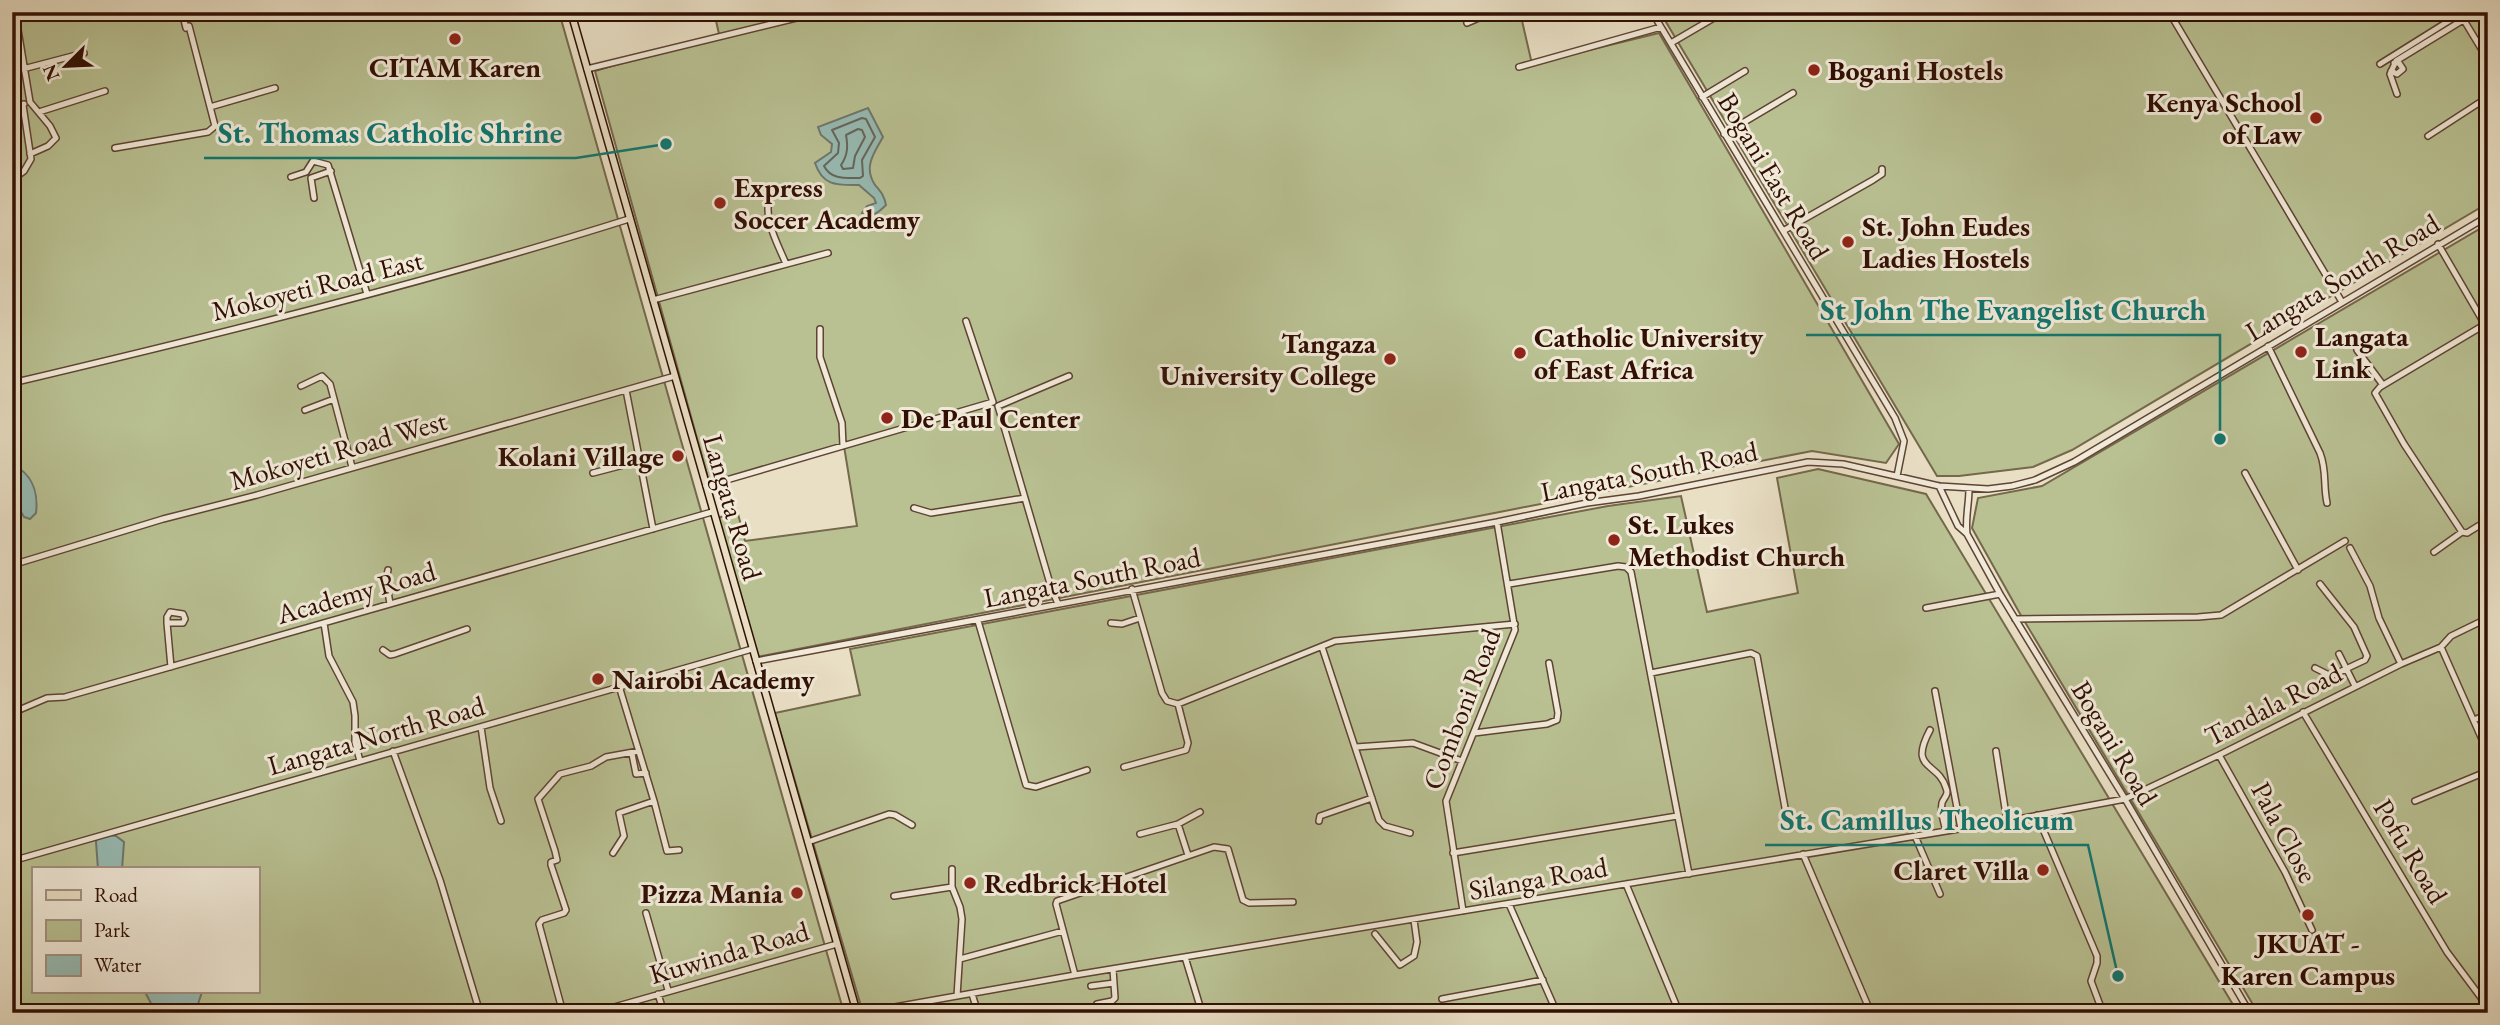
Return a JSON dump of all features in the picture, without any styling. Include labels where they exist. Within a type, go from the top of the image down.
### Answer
[{"type":"main road","name":"Langata Road","points":[[571,12],[712,512],[859,1013]]},
{"type":"street","points":[[15,12],[30,102],[50,126],[56,139],[30,154]]},
{"type":"street","points":[[116,148],[208,132],[215,126],[189,26],[186,28],[182,12]]},
{"type":"street","points":[[1467,23],[1493,12]]},
{"type":"street","name":"Bogani East Road","points":[[1652,12],[1899,426],[1903,446],[1897,476]]},
{"type":"street","points":[[1671,43],[1724,12]]},
{"type":"street","points":[[1748,19],[1755,13],[1760,15],[1766,12]]},
{"type":"street","points":[[1791,12],[1798,18],[1811,12]]},
{"type":"street","points":[[2169,12],[2343,302]]},
{"type":"street","points":[[587,69],[814,13]]},
{"type":"street","points":[[2461,15],[2488,60]]},
{"type":"street","points":[[2397,94],[2391,79],[2395,63],[2461,15]]},
{"type":"street","points":[[2379,64],[2461,15]]},
{"type":"street","points":[[1519,67],[1661,27]]},
{"type":"street","points":[[23,69],[84,53]]},
{"type":"street","points":[[2391,71],[2396,74],[2403,69],[2399,63],[2395,63]]},
{"type":"street","points":[[1702,97],[1745,71]]},
{"type":"street","points":[[210,107],[275,88]]},
{"type":"street","points":[[39,112],[105,91]]},
{"type":"street","points":[[1724,134],[1793,93]]},
{"type":"street","points":[[2428,136],[2488,97]]},
{"type":"street","points":[[12,107],[30,102]]},
{"type":"street","points":[[12,180],[27,167],[30,154],[23,105]]},
{"type":"street","points":[[291,177],[306,172],[315,160],[327,164],[367,294]]},
{"type":"street","points":[[1783,231],[1873,180],[1881,174],[1882,169]]},
{"type":"street","points":[[313,198],[311,178],[331,171]]},
{"type":"street","points":[[786,187],[771,194],[768,217],[786,264]]},
{"type":"street","name":"Langata South Road","points":[[756,661],[1497,523],[1808,461],[1843,464],[1939,486],[1969,489],[2012,486],[2060,469],[2488,216]]},
{"type":"street","name":"Mokoyeti Road East","points":[[12,383],[148,352],[469,267],[629,219]]},
{"type":"street","points":[[2438,244],[2486,327],[2384,385],[2376,391],[2376,398],[2462,533]]},
{"type":"street","points":[[653,300],[828,253]]},
{"type":"street","points":[[706,486],[993,402],[966,321]]},
{"type":"street","points":[[820,329],[820,357],[842,423],[843,446]]},
{"type":"street","points":[[2268,346],[2320,453],[2326,470],[2323,482],[2326,503]]},
{"type":"street","points":[[2357,350],[2384,385]]},
{"type":"street","points":[[301,386],[324,376],[330,384],[352,467]]},
{"type":"street","name":"Mokoyeti Road West","points":[[12,565],[675,376]]},
{"type":"street","points":[[1058,604],[999,406],[1069,376]]},
{"type":"street","points":[[626,390],[653,529]]},
{"type":"street","points":[[305,410],[334,399]]},
{"type":"street","points":[[593,473],[639,461]]},
{"type":"street","points":[[2245,473],[2298,570]]},
{"type":"street","name":"Bogani Road","points":[[1939,486],[1958,526],[1967,534],[2000,594],[2125,799],[2250,1013]]},
{"type":"street","points":[[1967,534],[1965,523],[1969,489]]},
{"type":"street","points":[[914,508],[931,513],[1025,498]]},
{"type":"street","name":"Academy Road","points":[[12,713],[47,698],[65,697],[712,512]]},
{"type":"street","points":[[2434,552],[2488,520]]},
{"type":"street","name":"Comboni Road","points":[[1463,911],[1446,804],[1513,638],[1516,624],[1497,523]]},
{"type":"street","points":[[2015,619],[2216,616],[2345,541]]},
{"type":"street","points":[[2350,548],[2370,586],[2379,618],[2401,664]]},
{"type":"street","points":[[1509,584],[1618,566],[1626,567],[1633,578],[1689,874]]},
{"type":"street","points":[[388,570],[386,579],[390,604]]},
{"type":"street","points":[[2315,668],[2331,676],[2365,660],[2367,656],[2354,627],[2320,584]]},
{"type":"street","points":[[1132,589],[1162,693],[1167,701],[1178,704],[1335,641],[1516,624]]},
{"type":"street","points":[[1926,608],[2000,594]]},
{"type":"street","points":[[1111,623],[1122,624],[1140,618]]},
{"type":"street","name":"Tandala Road","points":[[2125,799],[2355,686],[2441,647],[2451,636],[2488,618]]},
{"type":"street","points":[[978,621],[1026,785],[1036,787],[1087,770]]},
{"type":"street","points":[[167,623],[171,667]]},
{"type":"street","points":[[324,623],[329,656],[353,702],[355,743],[360,761]]},
{"type":"street","points":[[383,650],[395,654],[467,629]]},
{"type":"street","points":[[1322,647],[1381,823],[1410,833]]},
{"type":"street","points":[[2441,647],[2488,753]]},
{"type":"street","name":"Langata North Road","points":[[12,861],[752,649]]},
{"type":"street","points":[[1651,673],[1751,653],[1757,656],[1788,824]]},
{"type":"street","points":[[2339,654],[2355,686]]},
{"type":"street","points":[[1474,733],[1547,724],[1557,720],[1549,663]]},
{"type":"street","points":[[619,686],[667,851],[679,850]]},
{"type":"street","points":[[1935,691],[1961,829]]},
{"type":"street","points":[[1124,768],[1186,750],[1188,743],[1178,704]]},
{"type":"street","name":"Pofu Road","points":[[2303,712],[2447,952],[2488,1007]]},
{"type":"street","points":[[2474,720],[2488,714]]},
{"type":"street","points":[[481,727],[490,788],[501,821]]},
{"type":"street","points":[[1930,730],[1923,744],[1923,757],[1946,786],[1942,813],[1946,831]]},
{"type":"street","points":[[1356,747],[1413,743],[1462,761]]},
{"type":"street","points":[[393,751],[440,880],[481,1013]]},
{"type":"street","points":[[563,1013],[539,924],[541,920],[566,910],[551,865],[551,862],[557,860],[555,851],[538,799],[560,774],[591,766],[606,757],[639,751]]},
{"type":"street","points":[[1996,751],[2007,821]]},
{"type":"street","points":[[632,754],[636,774],[646,773]]},
{"type":"street","name":"Pala Close","points":[[2219,755],[2285,872],[2312,930]]},
{"type":"street","points":[[12,766],[12,777]]},
{"type":"street","points":[[2415,801],[2488,771]]},
{"type":"street","points":[[1319,821],[1320,816],[1372,798]]},
{"type":"street","name":"Silanga Road","points":[[859,1013],[1961,829],[2125,799]]},
{"type":"street","points":[[612,853],[624,836],[619,813],[654,801]]},
{"type":"street","points":[[1140,834],[1178,824],[1200,812]]},
{"type":"street","points":[[808,842],[881,815],[895,815],[912,825]]},
{"type":"street","points":[[2037,815],[2098,956],[2091,981],[2104,1013]]},
{"type":"street","points":[[1453,853],[1676,816]]},
{"type":"street","points":[[1178,824],[1188,855]]},
{"type":"street","points":[[1915,836],[1940,894]]},
{"type":"street","points":[[1076,975],[1056,904],[1059,899],[1214,846],[1228,849],[1243,900],[1249,903],[1293,902]]},
{"type":"street","points":[[1803,854],[1871,1013]]},
{"type":"street","points":[[951,869],[952,887],[962,919],[957,996]]},
{"type":"street","points":[[1626,884],[1677,1007]]},
{"type":"street","points":[[894,896],[952,887]]},
{"type":"street","points":[[1509,904],[1557,1013]]},
{"type":"street","points":[[646,913],[668,990]]},
{"type":"street","points":[[1375,934],[1400,965],[1414,956],[1417,942],[1414,920]]},
{"type":"street","points":[[960,959],[1063,931]]},
{"type":"street","name":"Kuwinda Road","points":[[593,1013],[837,944]]},
{"type":"street","points":[[1185,957],[1202,1013]]},
{"type":"street","points":[[1097,1004],[1115,999],[1112,969]]},
{"type":"street","points":[[1442,999],[1543,980]]},
{"type":"street","points":[[1091,986],[1114,983]]},
{"type":"street","points":[[972,993],[978,1013]]},
{"type":"street","points":[[658,994],[664,1013]]},
{"type":"green space","points":[[12,12],[559,12],[844,1013],[12,1013]]},
{"type":"green space","points":[[714,12],[1520,12],[1532,64],[1659,33],[1899,444],[1886,463],[1812,451],[757,657],[714,520],[737,510],[745,541],[857,526],[844,446],[710,485],[595,71],[719,34]]},
{"type":"green space","points":[[1660,12],[2488,12],[2488,203],[2072,450],[2033,467],[1937,476]]},
{"type":"green space","points":[[2488,224],[2488,1013],[2258,1013],[2019,612],[1972,528],[1978,498],[2042,486]]},
{"type":"green space","points":[[1818,469],[1926,494],[2238,1013],[863,1013],[775,713],[860,695],[850,649],[1608,506],[1681,496],[1707,612],[1798,593],[1777,478]]},
{"type":"water","points":[[868,108],[883,137],[871,160],[870,172],[886,205],[870,215],[862,213],[867,206],[876,203],[874,198],[859,185],[827,181],[815,163],[831,152],[832,144],[821,135],[818,127]]},
{"type":"water","points":[[20,469],[29,478],[36,494],[36,513],[30,519],[24,517],[12,496],[12,471]]},
{"type":"water","points":[[110,835],[124,842],[122,867],[98,867],[97,839]]},
{"type":"water","points":[[146,993],[202,993],[195,1013],[156,1013]]},
{"type":"place","name":"CITAM Karen","points":[[455,39]]},
{"type":"place","name":"Bogani Hostels","points":[[1814,70]]},
{"type":"place","name":"Kenya School of Law","points":[[2316,118]]},
{"type":"place","name":"St. Thomas Catholic Shrine","points":[[666,144]]},
{"type":"place","name":"Express Soccer Academy","points":[[720,203]]},
{"type":"place","name":"St. John Eudes Ladies Hostels","points":[[1848,242]]},
{"type":"place","name":"Langata Link","points":[[2301,352]]},
{"type":"place","name":"Catholic University of East Africa","points":[[1520,353]]},
{"type":"place","name":"Tangaza University College","points":[[1390,359]]},
{"type":"place","name":"De Paul Center","points":[[887,418]]},
{"type":"place","name":"St John The Evangelist Church","points":[[2220,439]]},
{"type":"place","name":"Kolani Village","points":[[678,456]]},
{"type":"place","name":"St. Lukes Methodist Church","points":[[1614,540]]},
{"type":"place","name":"Nairobi Academy","points":[[598,679]]},
{"type":"place","name":"Claret Villa","points":[[2043,870]]},
{"type":"place","name":"Redbrick Hotel","points":[[970,883]]},
{"type":"place","name":"Pizza Mania","points":[[797,893]]},
{"type":"place","name":"JKUAT - Karen Campus","points":[[2308,915]]},
{"type":"place","name":"St. Camillus Theolicum","points":[[2118,976]]}]
